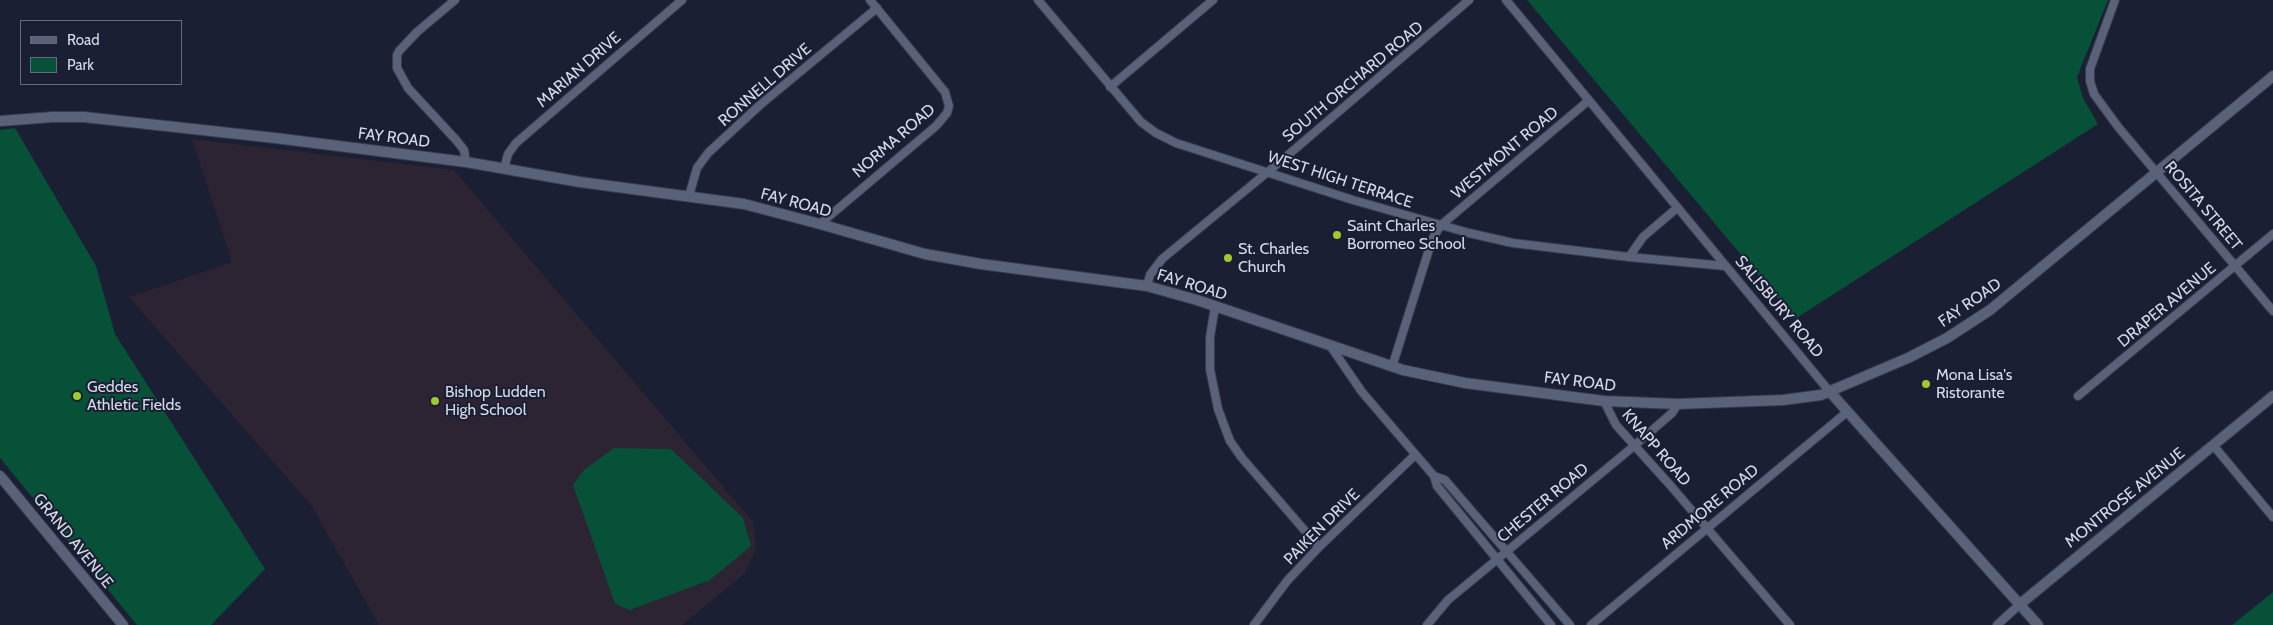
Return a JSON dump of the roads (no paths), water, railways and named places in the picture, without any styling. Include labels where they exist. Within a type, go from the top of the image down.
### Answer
[{"type":"street","points":[[455,0],[416,32],[399,51],[397,68],[408,88],[457,140],[464,150],[466,162]]},
{"type":"street","name":"MARIAN DRIVE","points":[[504,169],[508,154],[516,143],[682,0]]},
{"type":"street","name":"NORMA ROAD","points":[[820,224],[936,126],[947,113],[949,106],[945,92],[870,0]]},
{"type":"street","name":"WEST HIGH TERRACE","points":[[1038,0],[1141,122],[1156,133],[1176,143],[1440,226],[1513,243],[1628,258],[1725,266]]},
{"type":"street","points":[[1110,87],[1213,0]]},
{"type":"street","name":"SOUTH ORCHARD ROAD","points":[[1147,286],[1155,265],[1469,0]]},
{"type":"street","name":"SALISBURY ROAD","points":[[1506,0],[1847,412],[2038,625]]},
{"type":"street","name":"ROSITA STREET","points":[[2115,0],[2090,69],[2090,81],[2094,94],[2112,119],[2273,311]]},
{"type":"street","name":"RONNELL DRIVE","points":[[689,196],[697,168],[708,153],[760,105],[877,8]]},
{"type":"street","name":"FAY ROAD","points":[[0,121],[84,117],[275,138],[466,162],[580,182],[744,204],[925,254],[981,264],[1147,286],[1392,367],[1465,382],[1604,401],[1678,404],[1783,400],[1830,392],[1908,358],[1947,338],[1990,310],[2273,76]]},
{"type":"street","name":"WESTMONT ROAD","points":[[1392,367],[1432,240],[1440,226],[1588,101]]},
{"type":"street","points":[[1628,258],[1643,237],[1677,208]]},
{"type":"street","name":"DRAPER AVENUE","points":[[2078,396],[2273,234]]},
{"type":"street","points":[[1215,307],[1210,337],[1210,369],[1218,409],[1230,441],[1252,471],[1319,547]]},
{"type":"street","points":[[1331,347],[1362,392],[1434,476],[1437,486],[1496,560],[1552,625]]},
{"type":"street","name":"MONTROSE AVENUE","points":[[1997,625],[2273,396]]},
{"type":"street","name":"KNAPP ROAD","points":[[1604,401],[1616,426],[1790,625]]},
{"type":"street","name":"CHESTER ROAD","points":[[1427,625],[1448,600],[1634,446],[1672,413],[1678,404]]},
{"type":"street","name":"ARDMORE ROAD","points":[[1591,625],[1847,412]]},
{"type":"street","points":[[2213,445],[2273,516]]},
{"type":"street","name":"PAIKEN DRIVE","points":[[1254,625],[1287,581],[1319,547],[1415,454]]},
{"type":"street","name":"GRAND AVENUE","points":[[0,476],[123,625]]},
{"type":"street","points":[[1434,476],[1445,480],[1570,625]]},
{"type":"place","name":"Saint Charles Borromeo School","points":[[1337,235]]},
{"type":"place","name":"St. Charles Church","points":[[1228,258]]},
{"type":"place","name":"Mona Lisa's Ristorante","points":[[1926,384]]},
{"type":"place","name":"Geddes Athletic Fields","points":[[77,396]]},
{"type":"place","name":"Bishop Ludden High School","points":[[435,401]]}]
